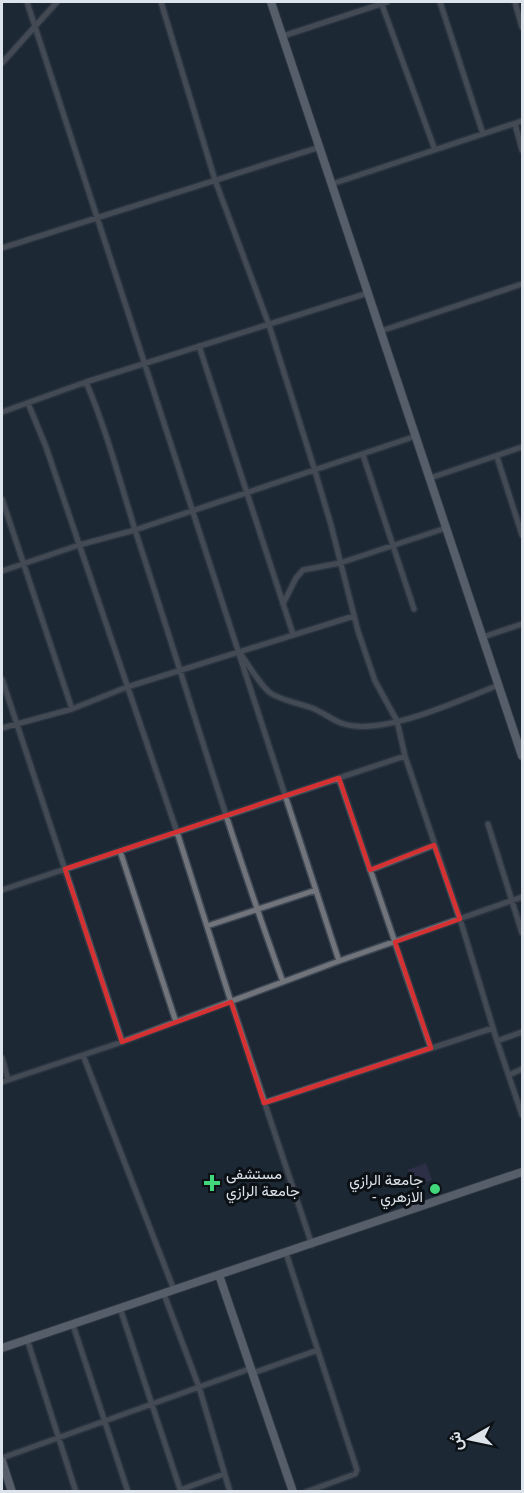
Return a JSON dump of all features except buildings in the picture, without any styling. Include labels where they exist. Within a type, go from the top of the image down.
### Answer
[{"type":"street","points":[[27,2],[339,961]]},
{"type":"street","points":[[2,63],[57,2]]},
{"type":"street","points":[[161,2],[215,180],[269,325],[332,525],[354,616],[375,681],[397,721],[405,756],[522,1115]]},
{"type":"street","points":[[272,2],[522,756]]},
{"type":"street","points":[[283,36],[383,2],[435,150]]},
{"type":"street","points":[[440,2],[483,134]]},
{"type":"street","points":[[516,2],[522,27]]},
{"type":"street","points":[[332,184],[522,121]]},
{"type":"street","points":[[515,124],[522,150]]},
{"type":"street","points":[[2,248],[320,147]]},
{"type":"street","points":[[381,331],[522,284]]},
{"type":"street","points":[[2,412],[86,382],[368,293]]},
{"type":"street","points":[[199,346],[293,634]]},
{"type":"street","points":[[86,382],[114,455],[135,530],[256,910],[283,982]]},
{"type":"street","points":[[28,403],[46,447],[116,651],[312,1245]]},
{"type":"street","points":[[2,571],[79,545],[135,530],[416,436]]},
{"type":"street","points":[[430,478],[522,447]]},
{"type":"street","points":[[363,455],[414,609]]},
{"type":"street","points":[[497,457],[522,535]]},
{"type":"street","points":[[2,499],[72,709]]},
{"type":"street","points":[[282,604],[303,570],[340,563],[446,528]]},
{"type":"street","points":[[2,728],[72,709],[127,687],[354,616]]},
{"type":"street","points":[[483,637],[522,624]]},
{"type":"street","points":[[238,651],[270,694],[315,709],[341,723],[377,726],[440,708],[499,685]]},
{"type":"street","points":[[2,679],[122,1042]]},
{"type":"street","points":[[2,890],[405,756]]},
{"type":"street","points":[[339,778],[430,1048]]},
{"type":"street","points":[[488,824],[522,933]]},
{"type":"street","points":[[370,870],[434,845]]},
{"type":"street","points":[[120,851],[177,1022]]},
{"type":"street","points":[[207,926],[315,890]]},
{"type":"street","points":[[2,1082],[122,1042],[339,961],[522,897]]},
{"type":"street","points":[[264,1103],[493,1028]]},
{"type":"street","points":[[496,1041],[522,1032]]},
{"type":"street","points":[[83,1055],[174,1290]]},
{"type":"street","points":[[2,1058],[8,1080]]},
{"type":"street","points":[[509,1075],[522,1070]]},
{"type":"street","points":[[2,1348],[312,1245],[522,1172]]},
{"type":"street","points":[[286,1253],[357,1470],[355,1474],[306,1491]]},
{"type":"street","points":[[219,1275],[293,1491]]},
{"type":"street","points":[[164,1294],[199,1387],[230,1491]]},
{"type":"street","points":[[120,1308],[181,1491],[224,1474]]},
{"type":"street","points":[[73,1324],[128,1491]]},
{"type":"street","points":[[27,1339],[75,1491]]},
{"type":"street","points":[[12,1491],[2,1460],[152,1403],[318,1350]]},
{"type":"street","points":[[199,1484],[202,1491]]},
{"type":"highlighted area","points":[[339,778],[370,870],[434,845],[460,919],[395,942],[431,1048],[264,1103],[231,1002],[122,1042],[65,869]]},
{"type":"shaded area","points":[[426,1163],[432,1180],[415,1186],[408,1170]]},
{"type":"place","name":"مستشفى جامعة الرازي","points":[[212,1183]]},
{"type":"place","name":"جامعة الرازي - الازهري","points":[[435,1189]]}]
